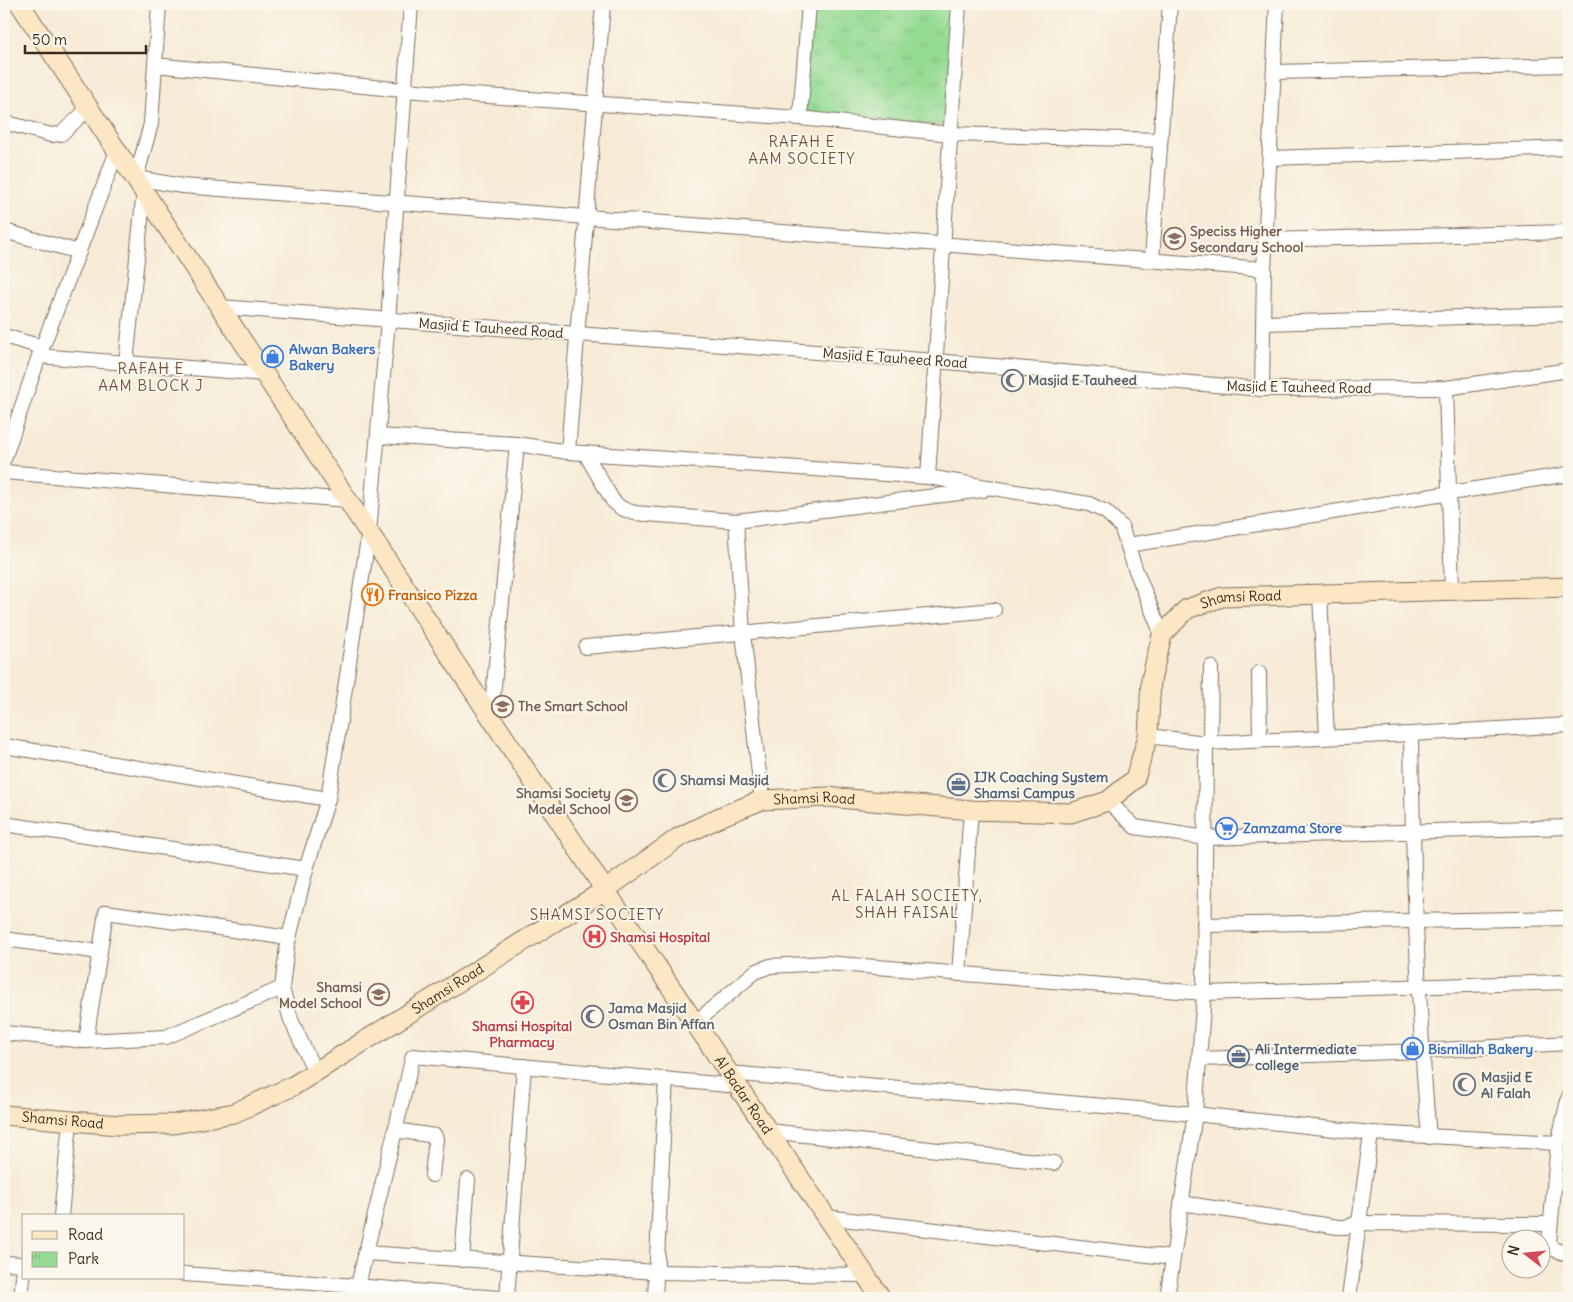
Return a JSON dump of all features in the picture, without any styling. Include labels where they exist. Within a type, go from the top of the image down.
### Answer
[{"type":"street","name":"Al Badar Road","points":[[20,4],[605,890],[881,1298]]},
{"type":"street","points":[[126,363],[140,185],[151,124],[159,4]]},
{"type":"street","points":[[315,1072],[291,1020],[282,988],[289,938],[306,870],[328,799],[369,532],[388,321],[403,90],[411,4]]},
{"type":"street","points":[[568,452],[603,4]]},
{"type":"street","points":[[800,118],[809,4]]},
{"type":"street","points":[[928,476],[959,4]]},
{"type":"street","points":[[1152,260],[1170,4]]},
{"type":"street","points":[[1262,389],[1265,240],[1277,4]]},
{"type":"street","points":[[155,65],[403,90],[800,118],[950,134],[1160,140]]},
{"type":"street","points":[[1274,72],[1569,65]]},
{"type":"street","points":[[4,122],[51,135],[61,134],[89,108]]},
{"type":"street","points":[[1270,158],[1569,148]]},
{"type":"street","points":[[4,459],[6,442],[117,151]]},
{"type":"street","points":[[140,185],[182,186],[1264,269]]},
{"type":"street","points":[[4,231],[79,252]]},
{"type":"street","points":[[1265,240],[1569,232]]},
{"type":"street","name":"Masjid E Tauheed Road","points":[[220,307],[935,361],[1262,389],[1446,388],[1569,370]]},
{"type":"street","points":[[1263,323],[1569,314]]},
{"type":"street","points":[[4,336],[40,352],[126,363],[264,374]]},
{"type":"street","points":[[1446,388],[1452,591]]},
{"type":"street","points":[[378,436],[517,444],[568,452],[928,476],[1089,504],[1106,512],[1121,526],[1162,635]]},
{"type":"street","points":[[491,717],[517,444]]},
{"type":"street","points":[[585,453],[613,502],[621,508],[634,513],[736,521],[998,488]]},
{"type":"street","points":[[4,472],[348,500]]},
{"type":"street","points":[[1128,545],[1569,474]]},
{"type":"street","points":[[736,521],[743,632],[762,800]]},
{"type":"street","name":"Shamsi Road","points":[[4,1115],[118,1125],[174,1124],[234,1113],[293,1086],[605,890],[678,838],[722,816],[762,800],[828,797],[971,810],[1071,813],[1108,801],[1135,779],[1148,736],[1151,680],[1162,635],[1187,609],[1222,597],[1569,587]]},
{"type":"street","points":[[1320,595],[1327,737]]},
{"type":"street","points":[[586,647],[994,610]]},
{"type":"street","points":[[1167,1298],[1195,1114],[1204,993],[1210,667]]},
{"type":"street","points":[[1259,673],[1260,740]]},
{"type":"street","points":[[1148,736],[1208,742],[1411,734],[1569,725]]},
{"type":"street","points":[[1411,734],[1421,1051],[1428,1137]]},
{"type":"street","points":[[4,746],[328,799]]},
{"type":"street","points":[[1108,801],[1134,827],[1206,838],[1569,827]]},
{"type":"street","points":[[959,974],[971,810]]},
{"type":"street","points":[[4,824],[306,870]]},
{"type":"street","points":[[86,1041],[106,912],[289,938]]},
{"type":"street","points":[[1204,925],[1569,918]]},
{"type":"street","points":[[4,939],[100,952]]},
{"type":"street","points":[[695,1023],[755,972],[770,966],[826,963],[1204,993],[1569,982]]},
{"type":"street","points":[[4,1033],[86,1041],[166,1037],[282,988]]},
{"type":"street","points":[[1199,1058],[1421,1051],[1569,1043]]},
{"type":"street","points":[[356,1292],[413,1056],[666,1079],[733,1079],[1195,1114],[1371,1133],[1558,1143]]},
{"type":"street","points":[[507,1298],[524,1066]]},
{"type":"street","points":[[655,1298],[666,1079]]},
{"type":"street","points":[[1569,1096],[1558,1143],[1549,1242],[1550,1248],[1569,1255]]},
{"type":"street","points":[[61,1214],[70,1120]]},
{"type":"street","points":[[395,1130],[434,1136],[436,1139],[432,1176]]},
{"type":"street","points":[[769,1131],[1054,1164]]},
{"type":"street","points":[[1354,1298],[1349,1298],[1371,1133]]},
{"type":"street","points":[[462,1260],[468,1180]]},
{"type":"street","points":[[1182,1203],[1338,1227],[1359,1223],[1550,1224]]},
{"type":"street","points":[[826,1217],[1173,1258]]},
{"type":"street","points":[[365,1253],[657,1272],[865,1275]]},
{"type":"street","points":[[4,1263],[22,1266]]},
{"type":"street","points":[[185,1274],[356,1292],[497,1298]]},
{"type":"street","points":[[21,1298],[23,1280]]},
{"type":"green space","points":[[812,4],[955,4],[949,126],[803,114]]},
{"type":"place","name":"Speciss Higher Secondary School","points":[[1174,239]]},
{"type":"place","name":"Alwan Bakers Bakery","points":[[273,357]]},
{"type":"place","name":"Masjid E Tauheed","points":[[1012,380]]},
{"type":"place","name":"Fransico Pizza","points":[[372,595]]},
{"type":"place","name":"The Smart School","points":[[502,706]]},
{"type":"place","name":"Shamsi Masjid","points":[[664,780]]},
{"type":"place","name":"IJK Coaching System Shamsi Campus","points":[[958,785]]},
{"type":"place","name":"Shamsi Society Model School","points":[[627,801]]},
{"type":"place","name":"Zamzama Store","points":[[1227,828]]},
{"type":"place","name":"Shamsi Hospital","points":[[594,937]]},
{"type":"place","name":"Shamsi Model School","points":[[378,995]]},
{"type":"place","name":"Shamsi Hospital Pharmacy","points":[[522,1003]]},
{"type":"place","name":"Jama Masjid Osman Bin Affan","points":[[592,1016]]},
{"type":"place","name":"Bismillah Bakery","points":[[1412,1049]]},
{"type":"place","name":"Ali Intermediate college","points":[[1239,1057]]},
{"type":"place","name":"Masjid E Al Falah","points":[[1465,1085]]},
{"type":"district","name":"RAFAH E AAM SOCIETY","points":[[802,150]]},
{"type":"district","name":"RAFAH E AAM BLOCK J","points":[[151,376]]},
{"type":"district","name":"AL FALAH SOCIETY, SHAH FAISAL","points":[[907,904]]},
{"type":"district","name":"SHAMSI SOCIETY","points":[[597,914]]}]
